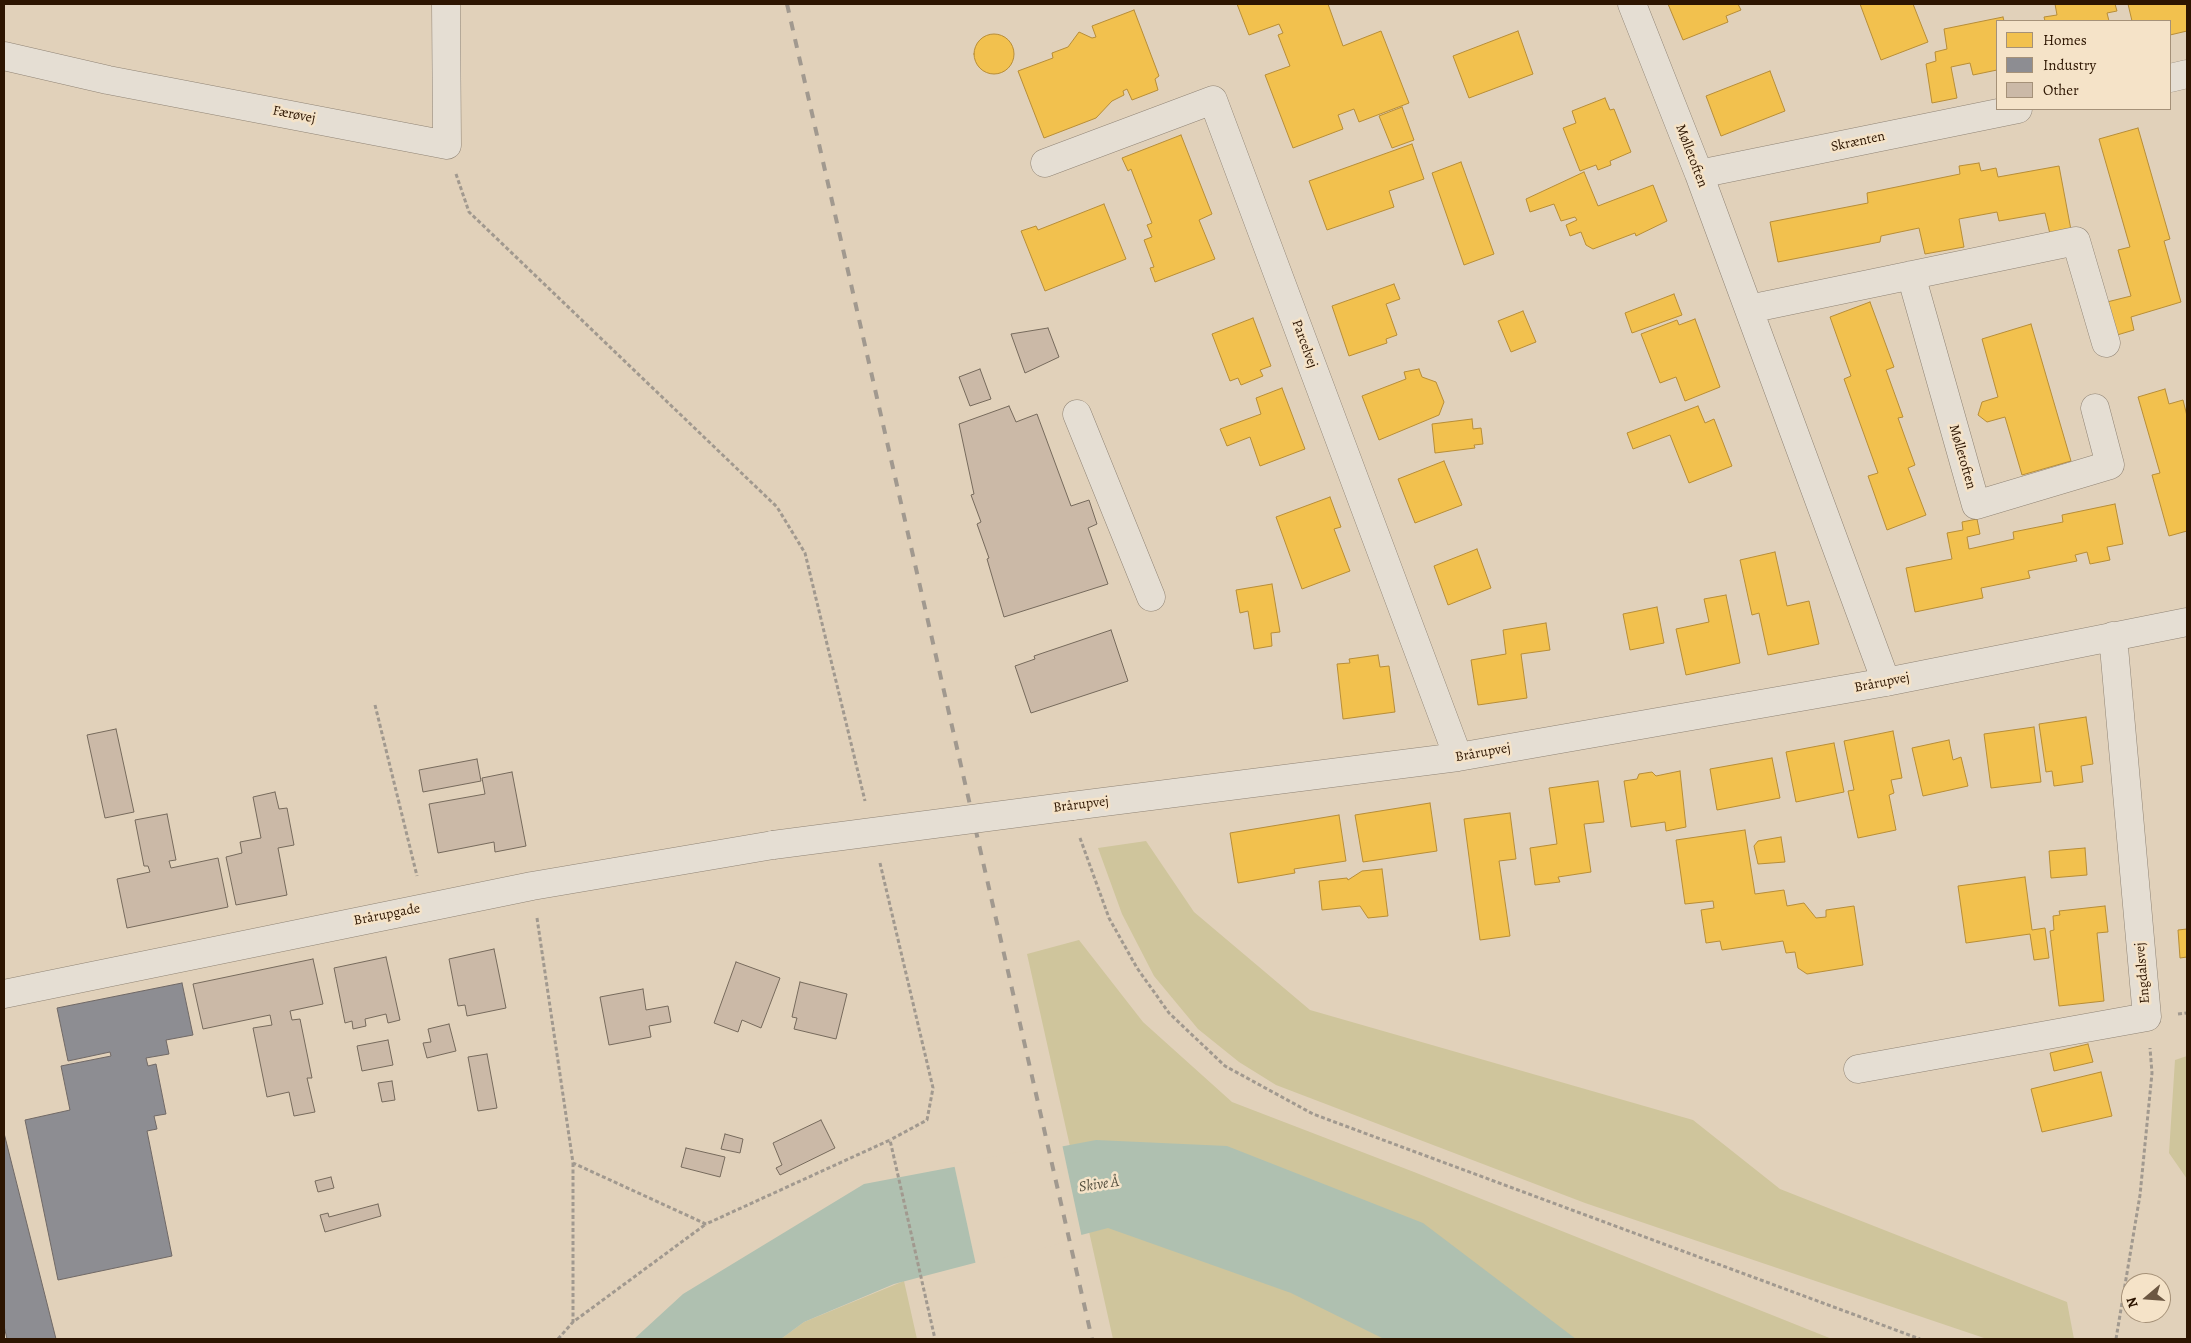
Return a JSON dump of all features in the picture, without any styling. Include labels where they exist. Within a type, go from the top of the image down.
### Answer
[{"type":"street","points":[[446,4],[447,144]]},
{"type":"street","name":"Mølletoften","points":[[1632,4],[1699,174],[1886,682]]},
{"type":"street","name":"Færøvej","points":[[4,56],[108,80],[447,144]]},
{"type":"street","points":[[2171,78],[2187,74]]},
{"type":"street","name":"Parcelvej","points":[[1045,162],[1213,100],[1458,757]]},
{"type":"street","name":"Skrænten","points":[[1699,174],[2013,110]]},
{"type":"street","points":[[1749,310],[2076,241],[2106,343]]},
{"type":"street","name":"Mølletoften","points":[[1911,275],[1976,505],[2110,464],[2095,408]]},
{"type":"street","points":[[1077,414],[1152,597]]},
{"type":"street","name":"Brårupvej","points":[[772,845],[1458,757],[1886,682],[2187,622]]},
{"type":"street","name":"Engdalsvej","points":[[1858,1069],[2147,1017],[2113,636]]},
{"type":"street","name":"Brårupgade","points":[[4,994],[532,886],[772,845]]},
{"type":"path","points":[[447,144],[470,212],[777,507],[805,553],[867,811]]},
{"type":"path","points":[[375,704],[425,908]]},
{"type":"path","points":[[1072,806],[1083,849],[1110,918],[1137,968],[1169,1013],[1224,1066],[1313,1114],[1920,1339]]},
{"type":"path","points":[[558,1339],[573,1322],[706,1224],[890,1140],[927,1120],[933,1088],[878,859]]},
{"type":"path","points":[[532,886],[573,1163],[573,1322]]},
{"type":"path","points":[[2116,1339],[2140,1195],[2152,1074],[2147,1017]]},
{"type":"path","points":[[890,1140],[935,1339]]},
{"type":"path","points":[[573,1163],[706,1224]]},
{"type":"shaded area","points":[[1146,841],[1194,912],[1310,1010],[1693,1120],[1780,1189],[2067,1302],[2074,1339],[1987,1339],[1585,1203],[1276,1085],[1239,1062],[1198,1029],[1154,976],[1122,914],[1098,848]]},
{"type":"shaded area","points":[[1079,940],[1143,1022],[1232,1102],[1414,1172],[1832,1339],[1113,1339],[1027,954]]},
{"type":"shaded area","points":[[2187,1056],[2187,1179],[2169,1153],[2175,1060]]},
{"type":"shaded area","points":[[904,1281],[917,1339],[781,1339],[804,1322]]},
{"type":"water","name":"Skive Å","points":[[1096,1140],[1227,1146],[1423,1223],[1576,1339],[1384,1339],[1291,1293],[1108,1228],[894,1284],[804,1322],[781,1339],[634,1339],[683,1294],[864,1184]]},
{"type":"pier","points":[[1062,1144],[1082,1238],[976,1265],[954,1164]]},
{"type":"building: Homes","points":[[1237,4],[1328,4],[1343,46],[1381,31],[1409,103],[1359,122],[1354,109],[1338,115],[1343,129],[1293,148],[1265,75],[1290,66],[1278,35],[1283,33],[1279,24],[1249,35]]},
{"type":"building: Homes","points":[[1668,4],[1738,4],[1741,10],[1726,16],[1728,22],[1683,40]]},
{"type":"building: Homes","points":[[1860,4],[1913,4],[1928,42],[1881,60]]},
{"type":"building: Homes","points":[[2055,4],[2115,4],[2117,11],[2107,13],[2109,20],[2045,20],[2044,17],[2057,15]]},
{"type":"building: Homes","points":[[2128,4],[2187,4],[2187,31],[2171,35],[2171,20],[2132,20]]},
{"type":"building: Homes","points":[[1134,10],[1159,76],[1155,79],[1158,90],[1132,100],[1127,89],[1123,91],[1124,95],[1112,101],[1096,118],[1044,138],[1018,71],[1053,58],[1052,53],[1068,47],[1079,32],[1092,38],[1096,37],[1092,26]]},
{"type":"building: Homes","points":[[2003,17],[2004,20],[1996,20],[1996,70],[1973,75],[1970,63],[1951,67],[1957,98],[1932,103],[1926,64],[1936,61],[1935,52],[1947,49],[1944,29]]},
{"type":"building: Homes","points":[[1518,31],[1533,74],[1469,98],[1453,56]]},
{"type":"building: Homes","points":[[994,34],[1008,40],[1014,54],[1008,68],[994,74],[980,68],[974,54],[980,40]]},
{"type":"building: Homes","points":[[1770,71],[1785,111],[1721,136],[1706,96]]},
{"type":"building: Homes","points":[[1605,98],[1610,110],[1614,109],[1631,152],[1610,161],[1611,165],[1598,170],[1596,165],[1580,171],[1563,128],[1576,123],[1572,111]]},
{"type":"building: Homes","points":[[1402,107],[1414,140],[1392,148],[1379,116]]},
{"type":"building: Homes","points":[[2138,128],[2170,239],[2164,241],[2181,302],[2131,317],[2134,330],[2117,335],[2107,302],[2131,296],[2118,250],[2130,247],[2099,139]]},
{"type":"building: Homes","points":[[1181,135],[1212,214],[1199,220],[1215,259],[1155,282],[1150,268],[1154,267],[1144,240],[1152,237],[1147,225],[1152,223],[1131,169],[1128,171],[1122,158]]},
{"type":"building: Homes","points":[[1412,144],[1424,179],[1389,191],[1394,207],[1327,230],[1309,181]]},
{"type":"building: Homes","points":[[1461,162],[1494,254],[1464,265],[1432,173]]},
{"type":"building: Homes","points":[[1979,163],[1981,171],[1996,168],[1998,177],[2059,166],[2071,230],[2050,234],[2045,213],[1999,221],[1997,212],[1959,219],[1964,247],[1925,254],[1919,228],[1881,236],[1880,242],[1778,262],[1770,222],[1868,203],[1867,193],[1960,174],[1959,166]]},
{"type":"building: Homes","points":[[1584,172],[1598,206],[1653,185],[1667,221],[1636,236],[1635,233],[1593,249],[1586,245],[1581,232],[1570,236],[1566,225],[1577,220],[1575,217],[1561,221],[1554,204],[1530,212],[1526,199]]},
{"type":"building: Homes","points":[[1104,204],[1126,259],[1045,291],[1021,231],[1036,226],[1038,230]]},
{"type":"building: Homes","points":[[1394,284],[1400,299],[1386,304],[1397,335],[1386,339],[1387,343],[1349,356],[1332,306]]},
{"type":"building: Homes","points":[[1674,294],[1682,315],[1632,333],[1625,313]]},
{"type":"building: Homes","points":[[1870,302],[1894,367],[1886,370],[1903,417],[1898,418],[1915,465],[1908,468],[1926,515],[1887,530],[1868,476],[1878,473],[1844,379],[1851,376],[1830,317]]},
{"type":"building: Homes","points":[[1523,311],[1536,342],[1511,352],[1498,321]]},
{"type":"building: Homes","points":[[1253,318],[1271,366],[1260,370],[1263,376],[1241,385],[1238,378],[1230,381],[1212,334]]},
{"type":"building: Homes","points":[[1695,319],[1720,387],[1685,401],[1676,377],[1660,383],[1641,334],[1677,320],[1679,325]]},
{"type":"building: Homes","points":[[2031,324],[2071,461],[2022,475],[2005,417],[1987,422],[1978,415],[1982,402],[1998,397],[1982,339]]},
{"type":"building: Homes","points":[[1419,369],[1422,377],[1436,382],[1444,402],[1439,415],[1379,440],[1362,396],[1406,379],[1404,372]]},
{"type":"building: Homes","points":[[1282,388],[1305,449],[1260,466],[1250,437],[1227,446],[1220,429],[1261,414],[1256,398]]},
{"type":"building: Homes","points":[[2165,389],[2169,404],[2183,400],[2187,416],[2187,531],[2169,536],[2152,475],[2160,473],[2138,397]]},
{"type":"building: Homes","points":[[1698,406],[1705,423],[1714,419],[1732,466],[1689,483],[1670,435],[1633,449],[1627,433]]},
{"type":"building: Homes","points":[[1472,419],[1473,429],[1481,428],[1483,444],[1474,445],[1475,448],[1435,453],[1432,424]]},
{"type":"building: Homes","points":[[1444,461],[1462,505],[1415,523],[1398,479]]},
{"type":"building: Homes","points":[[1330,497],[1341,527],[1334,529],[1350,571],[1302,589],[1276,517]]},
{"type":"building: Homes","points":[[2115,504],[2123,544],[2107,547],[2110,560],[2090,564],[2087,552],[2075,555],[2077,561],[2028,571],[2030,578],[1981,588],[1983,598],[1915,612],[1906,568],[1952,559],[1947,533],[1963,530],[1962,522],[1977,519],[1980,534],[1967,537],[1969,549],[2014,539],[2013,532],[2063,522],[2062,515]]},
{"type":"building: Homes","points":[[1477,549],[1491,588],[1448,605],[1434,566]]},
{"type":"building: Homes","points":[[1775,552],[1787,606],[1809,601],[1819,644],[1768,655],[1759,613],[1752,615],[1740,560]]},
{"type":"building: Homes","points":[[1272,584],[1280,632],[1271,633],[1272,646],[1254,649],[1248,611],[1240,613],[1236,590]]},
{"type":"building: Homes","points":[[1726,595],[1740,663],[1686,675],[1676,629],[1709,622],[1704,599]]},
{"type":"building: Homes","points":[[1657,607],[1664,643],[1630,650],[1623,614]]},
{"type":"building: Homes","points":[[1546,623],[1550,650],[1521,654],[1527,698],[1478,705],[1471,660],[1506,654],[1503,630]]},
{"type":"building: Homes","points":[[1378,655],[1380,667],[1389,666],[1395,712],[1343,719],[1337,664],[1350,663],[1349,659]]},
{"type":"building: Homes","points":[[2086,717],[2093,764],[2081,766],[2083,782],[2054,786],[2052,771],[2046,772],[2039,724]]},
{"type":"building: Homes","points":[[2034,727],[2041,782],[1991,788],[1984,734]]},
{"type":"building: Homes","points":[[1893,731],[1902,778],[1891,780],[1894,793],[1889,795],[1896,830],[1858,838],[1848,791],[1854,790],[1844,741]]},
{"type":"building: Homes","points":[[1949,740],[1953,760],[1961,757],[1968,786],[1923,796],[1912,748]]},
{"type":"building: Homes","points":[[1834,743],[1844,792],[1796,802],[1786,752]]},
{"type":"building: Homes","points":[[1772,758],[1780,798],[1717,810],[1710,769]]},
{"type":"building: Homes","points":[[1680,771],[1686,827],[1666,831],[1665,822],[1631,827],[1624,781],[1637,779],[1639,774],[1652,772],[1656,776]]},
{"type":"building: Homes","points":[[1598,781],[1604,822],[1584,824],[1591,872],[1558,877],[1560,882],[1535,885],[1530,848],[1557,844],[1549,788]]},
{"type":"building: Homes","points":[[1430,803],[1437,851],[1363,862],[1355,815]]},
{"type":"building: Homes","points":[[1510,813],[1516,859],[1499,861],[1510,936],[1480,940],[1464,819]]},
{"type":"building: Homes","points":[[1339,815],[1346,861],[1294,869],[1295,873],[1238,883],[1230,833]]},
{"type":"building: Homes","points":[[1745,830],[1755,894],[1784,890],[1787,906],[1804,903],[1816,918],[1826,917],[1826,910],[1854,906],[1863,965],[1807,974],[1798,968],[1795,952],[1786,953],[1783,941],[1722,950],[1720,941],[1706,943],[1701,910],[1714,908],[1713,901],[1685,904],[1676,840]]},
{"type":"building: Homes","points":[[1781,837],[1785,862],[1758,864],[1754,846],[1758,841]]},
{"type":"building: Homes","points":[[2085,848],[2087,875],[2051,878],[2049,851]]},
{"type":"building: Homes","points":[[1382,869],[1388,916],[1368,918],[1360,906],[1322,910],[1319,881],[1347,878],[1348,880],[1362,871]]},
{"type":"building: Homes","points":[[2025,877],[2032,930],[2045,928],[2049,958],[2034,960],[2030,934],[1966,943],[1958,886]]},
{"type":"building: Homes","points":[[2105,906],[2108,932],[2097,933],[2104,1001],[2059,1006],[2050,931],[2054,930],[2053,916],[2060,915],[2059,911]]},
{"type":"building: Homes","points":[[2187,929],[2187,957],[2180,958],[2178,930]]},
{"type":"building: Homes","points":[[2088,1044],[2093,1062],[2054,1071],[2050,1053]]},
{"type":"building: Homes","points":[[2101,1072],[2112,1116],[2042,1132],[2031,1089]]},
{"type":"building: Industry","points":[[182,983],[193,1035],[166,1040],[169,1054],[146,1058],[148,1066],[156,1064],[166,1114],[154,1116],[157,1129],[147,1131],[172,1256],[58,1280],[25,1120],[70,1110],[61,1066],[111,1056],[110,1052],[68,1061],[57,1008]]},
{"type":"building: Industry","points":[[4,1133],[56,1339],[7,1339],[4,1326]]},
{"type":"building: Other","points":[[1048,328],[1059,357],[1025,373],[1011,334]]},
{"type":"building: Other","points":[[980,369],[991,399],[970,406],[959,377]]},
{"type":"building: Other","points":[[1009,406],[1016,422],[1037,414],[1071,506],[1089,500],[1097,524],[1088,528],[1108,584],[1004,617],[987,559],[989,558],[977,524],[981,522],[971,495],[974,494],[959,424]]},
{"type":"building: Other","points":[[1111,630],[1128,681],[1031,713],[1015,666],[1035,659],[1034,656]]},
{"type":"building: Other","points":[[116,729],[134,812],[105,818],[87,735]]},
{"type":"building: Other","points":[[477,759],[481,781],[423,792],[419,770]]},
{"type":"building: Other","points":[[512,772],[526,846],[495,852],[494,842],[438,853],[429,804],[485,794],[482,778]]},
{"type":"building: Other","points":[[275,792],[279,809],[287,808],[294,845],[278,848],[287,895],[236,905],[226,857],[242,853],[240,842],[261,838],[253,797]]},
{"type":"building: Other","points":[[167,814],[176,860],[169,861],[171,868],[218,858],[228,907],[127,928],[117,879],[150,872],[148,866],[144,866],[135,820]]},
{"type":"building: Other","points":[[494,949],[506,1008],[467,1016],[465,1005],[458,1006],[449,959]]},
{"type":"building: Other","points":[[386,957],[400,1020],[388,1023],[386,1014],[365,1019],[366,1026],[353,1029],[352,1021],[345,1023],[334,968]]},
{"type":"building: Other","points":[[313,959],[323,1004],[290,1011],[292,1020],[300,1019],[312,1078],[307,1078],[315,1112],[294,1116],[289,1092],[267,1097],[253,1028],[272,1025],[270,1015],[203,1029],[193,984]]},
{"type":"building: Other","points":[[736,962],[780,978],[761,1028],[742,1020],[738,1032],[714,1023]]},
{"type":"building: Other","points":[[800,982],[847,994],[836,1039],[794,1029],[797,1018],[792,1017]]},
{"type":"building: Other","points":[[643,989],[646,1010],[668,1006],[671,1022],[649,1026],[651,1037],[609,1045],[600,997]]},
{"type":"building: Other","points":[[449,1024],[456,1051],[427,1058],[423,1043],[431,1042],[428,1029]]},
{"type":"building: Other","points":[[388,1040],[393,1065],[362,1071],[357,1046]]},
{"type":"building: Other","points":[[487,1054],[497,1108],[478,1111],[468,1057]]},
{"type":"building: Other","points":[[392,1081],[395,1100],[382,1102],[378,1083]]},
{"type":"building: Other","points":[[821,1120],[835,1148],[780,1175],[776,1168],[782,1165],[773,1143]]},
{"type":"building: Other","points":[[725,1134],[743,1139],[740,1153],[721,1149]]},
{"type":"building: Other","points":[[686,1148],[725,1157],[720,1177],[681,1167]]},
{"type":"building: Other","points":[[331,1177],[334,1188],[318,1192],[315,1181]]},
{"type":"building: Other","points":[[378,1204],[381,1216],[325,1232],[320,1215],[328,1213],[329,1217]]},
{"type":"railway","points":[[787,4],[1092,1339]]}]
